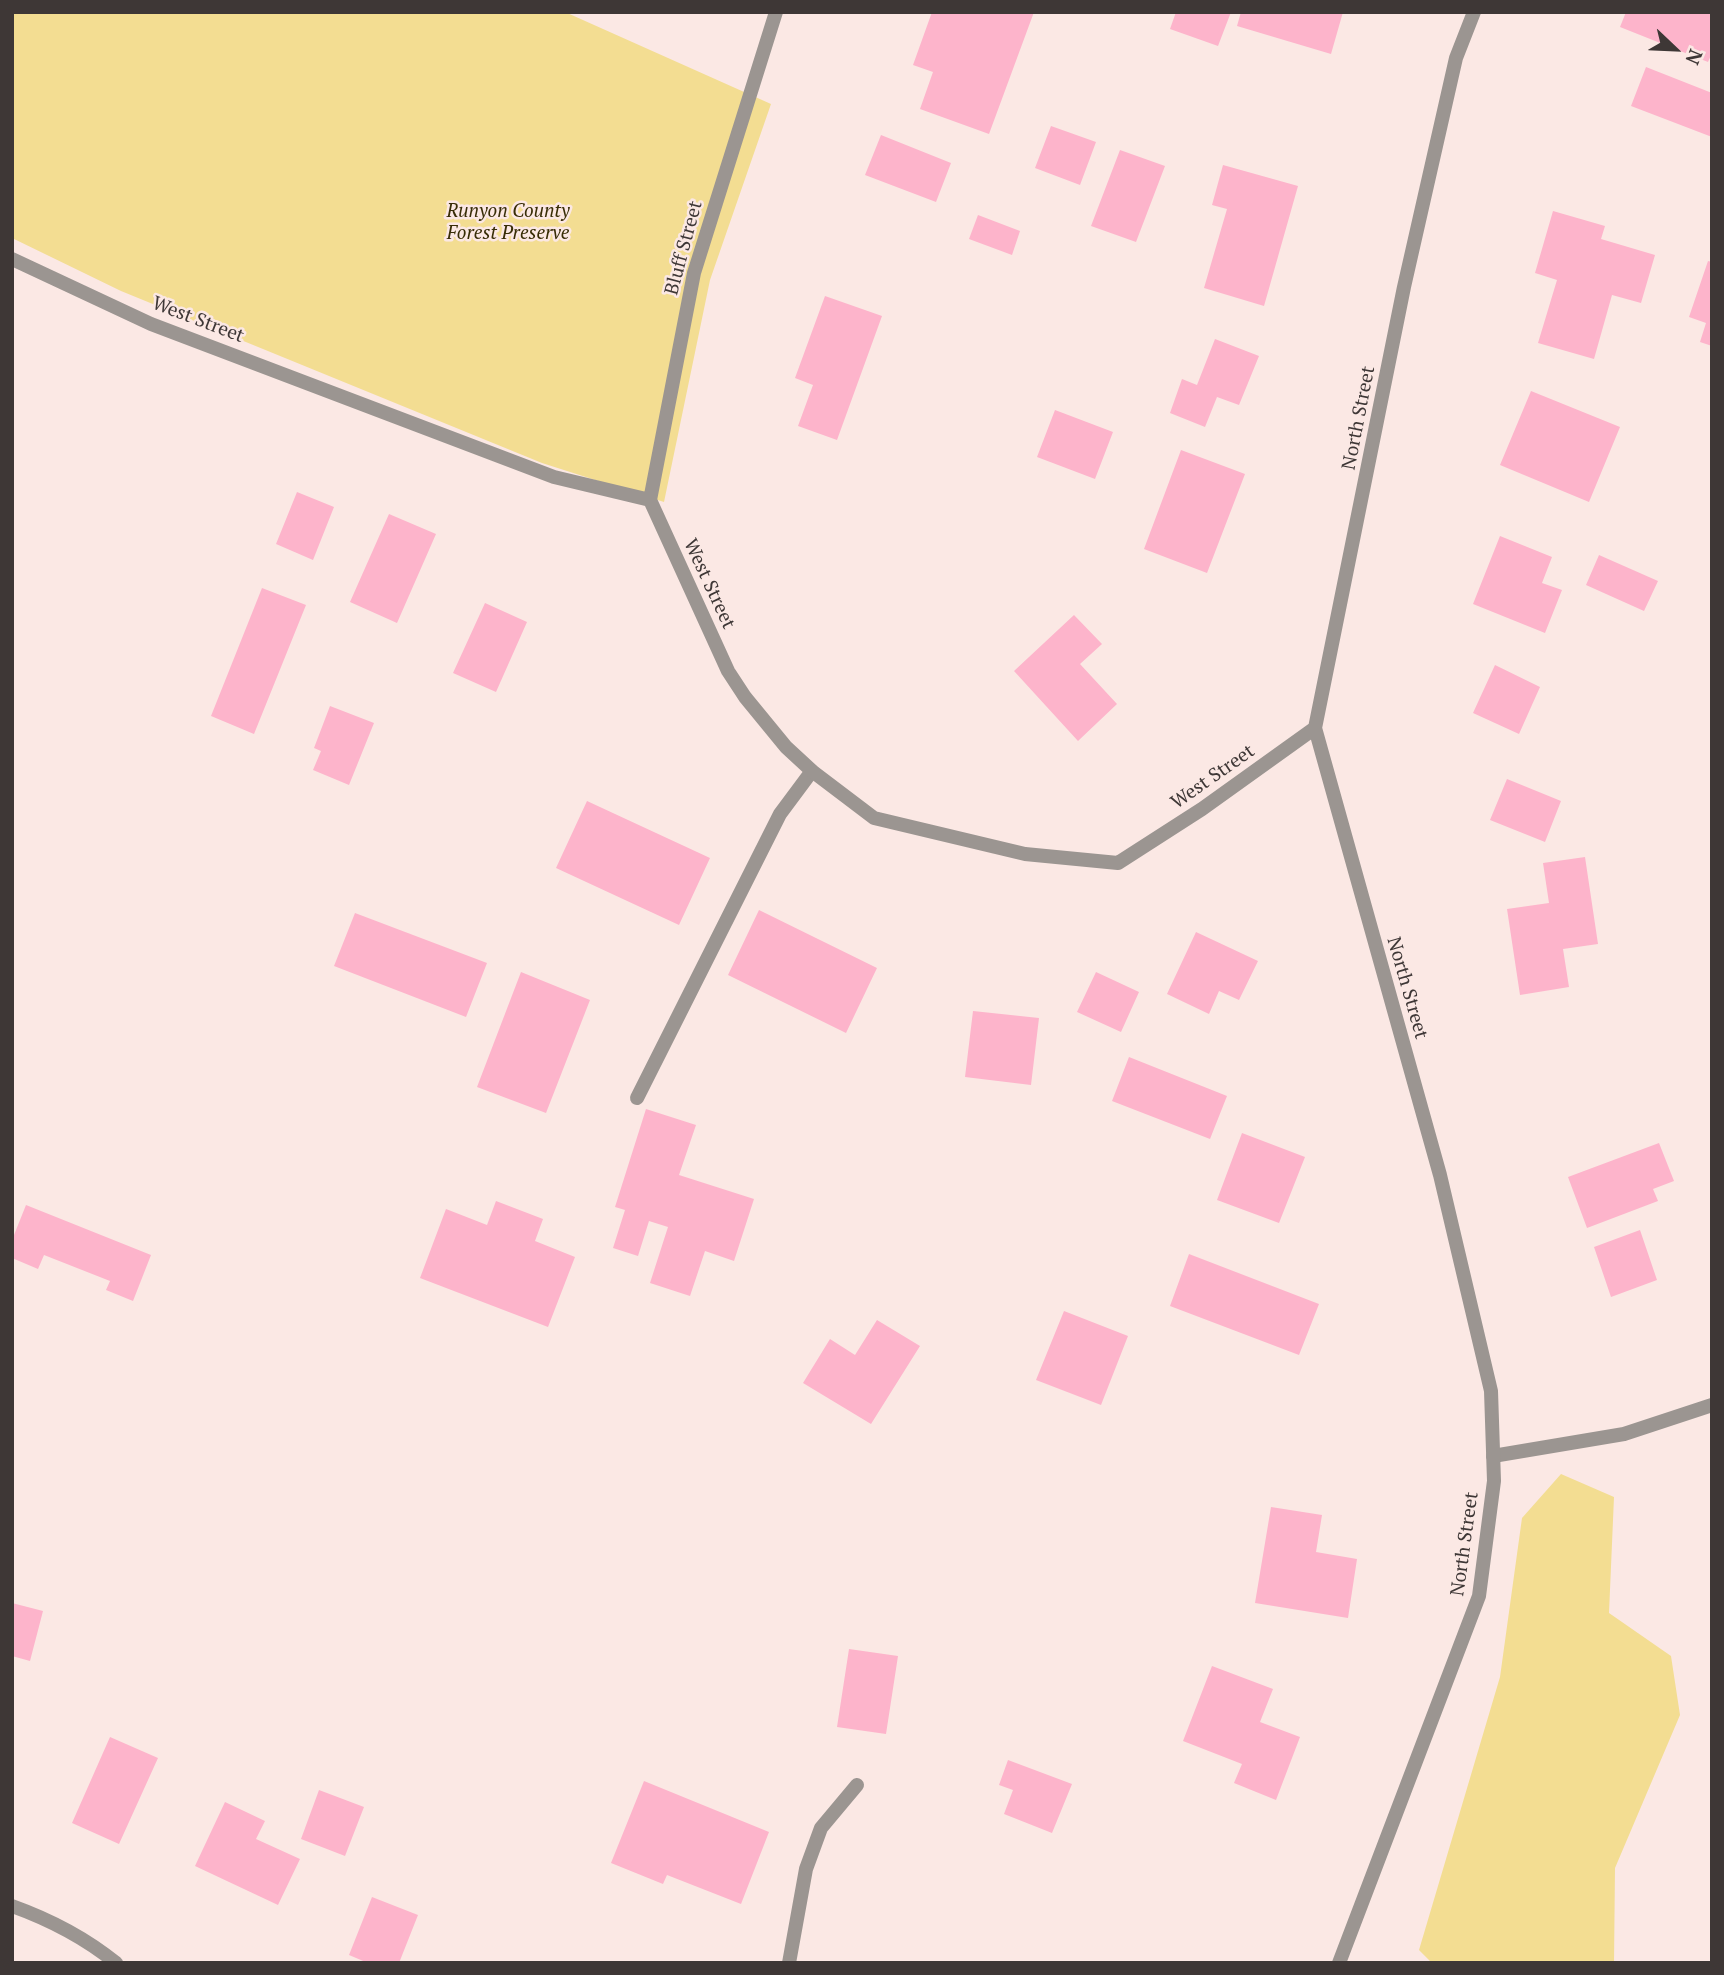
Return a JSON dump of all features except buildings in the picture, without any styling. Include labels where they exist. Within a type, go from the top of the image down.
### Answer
[{"type":"street","name":"Bluff Street","points":[[650,500],[694,272],[776,12]]},
{"type":"street","name":"North Street","points":[[1339,1963],[1479,1597],[1494,1481],[1491,1391],[1440,1175],[1314,728],[1407,274],[1456,58],[1474,12]]},
{"type":"street","name":"West Street","points":[[12,259],[151,324],[554,477],[650,500],[728,671],[761,720],[812,771],[874,818],[1025,854],[1118,863],[1202,809],[1314,728]]},
{"type":"street","points":[[637,1098],[780,814],[812,771]]},
{"type":"street","points":[[1493,1456],[1624,1434],[1712,1405]]},
{"type":"street","points":[[789,1963],[806,1869],[821,1828],[858,1785]]},
{"type":"street","points":[[12,1906],[51,1920],[94,1945],[116,1963]]},
{"type":"green space","name":"Runyon County Forest Preserve","points":[[12,12],[565,12],[771,104],[710,280],[664,502],[542,463],[121,291],[12,238]]},
{"type":"green space","points":[[1561,1474],[1614,1497],[1609,1613],[1671,1656],[1680,1715],[1615,1868],[1614,1963],[1432,1963],[1419,1950],[1500,1677],[1522,1518]]}]
